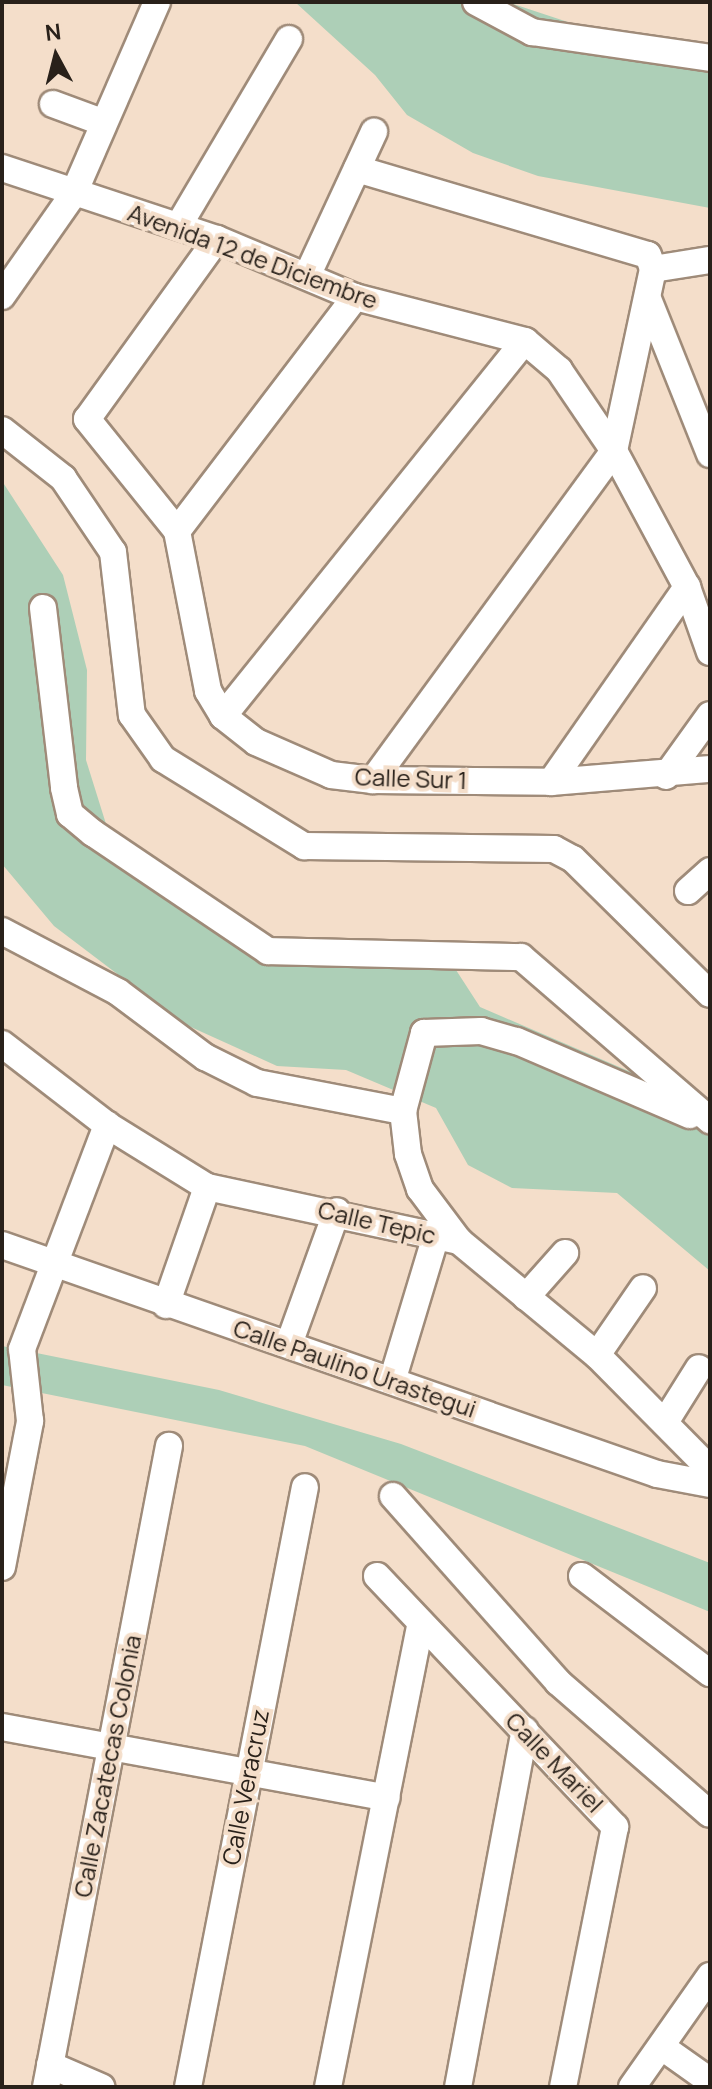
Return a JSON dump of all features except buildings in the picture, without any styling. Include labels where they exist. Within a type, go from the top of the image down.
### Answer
[{"type":"street","points":[[2,296],[74,193],[102,122],[157,2]]},
{"type":"street","points":[[485,4],[532,32],[710,58]]},
{"type":"street","points":[[179,225],[289,39]]},
{"type":"street","points":[[53,104],[102,122]]},
{"type":"street","points":[[308,274],[374,132]]},
{"type":"street","name":"Avenida 12 de Diciembre","points":[[2,168],[179,225],[308,274],[355,297],[525,341],[559,370],[614,451],[687,587],[710,652]]},
{"type":"street","points":[[357,169],[648,255],[653,269],[614,451],[373,780]]},
{"type":"street","name":"Calle Sur 1","points":[[217,239],[87,419],[177,531],[208,691],[223,716],[256,742],[331,775],[373,780],[551,782],[666,776],[710,769]]},
{"type":"street","points":[[653,269],[710,260]]},
{"type":"street","points":[[177,531],[355,297]]},
{"type":"street","points":[[648,299],[710,454]]},
{"type":"street","points":[[223,716],[525,341]]},
{"type":"street","points":[[2,430],[63,478],[113,552],[132,715],[163,759],[304,846],[554,849],[573,859],[710,994]]},
{"type":"street","points":[[551,782],[687,587]]},
{"type":"street","points":[[43,608],[70,814],[171,891],[268,951],[521,957],[710,1122]]},
{"type":"street","points":[[666,776],[710,715]]},
{"type":"street","points":[[688,891],[710,871]]},
{"type":"street","points":[[2,931],[118,992],[205,1057],[257,1083],[405,1102]]},
{"type":"street","points":[[393,1378],[447,1238],[420,1189],[405,1102],[424,1033],[481,1031],[710,1122]]},
{"type":"street","name":"Calle Tepic","points":[[2,1044],[107,1125],[207,1187],[337,1211],[447,1238],[597,1355],[667,1419],[710,1469]]},
{"type":"street","points":[[2,1567],[30,1421],[12,1348],[52,1263],[107,1125]]},
{"type":"street","points":[[166,1305],[207,1187]]},
{"type":"street","points":[[289,1344],[337,1211]]},
{"type":"street","name":"Calle Paulino Urastegui","points":[[2,1245],[166,1305],[393,1378],[657,1474],[710,1484]]},
{"type":"street","points":[[526,1297],[565,1253]]},
{"type":"street","points":[[597,1355],[643,1288]]},
{"type":"street","points":[[667,1419],[699,1368]]},
{"type":"street","name":"Calle Zacatecas Colonia","points":[[48,2076],[169,1446]]},
{"type":"street","name":"Calle Veracruz","points":[[188,2087],[305,1487]]},
{"type":"street","points":[[393,1496],[558,1682],[710,1814]]},
{"type":"street","name":"Calle Mariel","points":[[377,1576],[420,1626],[525,1730],[615,1827],[563,2087]]},
{"type":"street","points":[[582,1576],[710,1673]]},
{"type":"street","points":[[328,2087],[420,1626]]},
{"type":"street","points":[[2,1727],[248,1769],[387,1798]]},
{"type":"street","points":[[458,2087],[525,1730]]},
{"type":"street","points":[[632,2087],[710,1976]]},
{"type":"street","points":[[662,2047],[710,2081]]},
{"type":"street","points":[[48,2076],[101,2087]]},
{"type":"green space","points":[[295,2],[507,2],[710,69],[710,208],[538,176],[473,153],[407,115],[375,75]]},
{"type":"green space","points":[[2,481],[63,575],[87,670],[86,760],[106,824],[182,892],[265,937],[445,953],[480,1007],[698,1101],[710,1111],[710,1271],[617,1193],[512,1188],[468,1165],[436,1108],[346,1070],[277,1066],[182,1023],[54,926],[2,864]]},
{"type":"green space","points":[[2,1346],[219,1390],[401,1444],[710,1563],[710,1612],[305,1446],[2,1385]]}]
